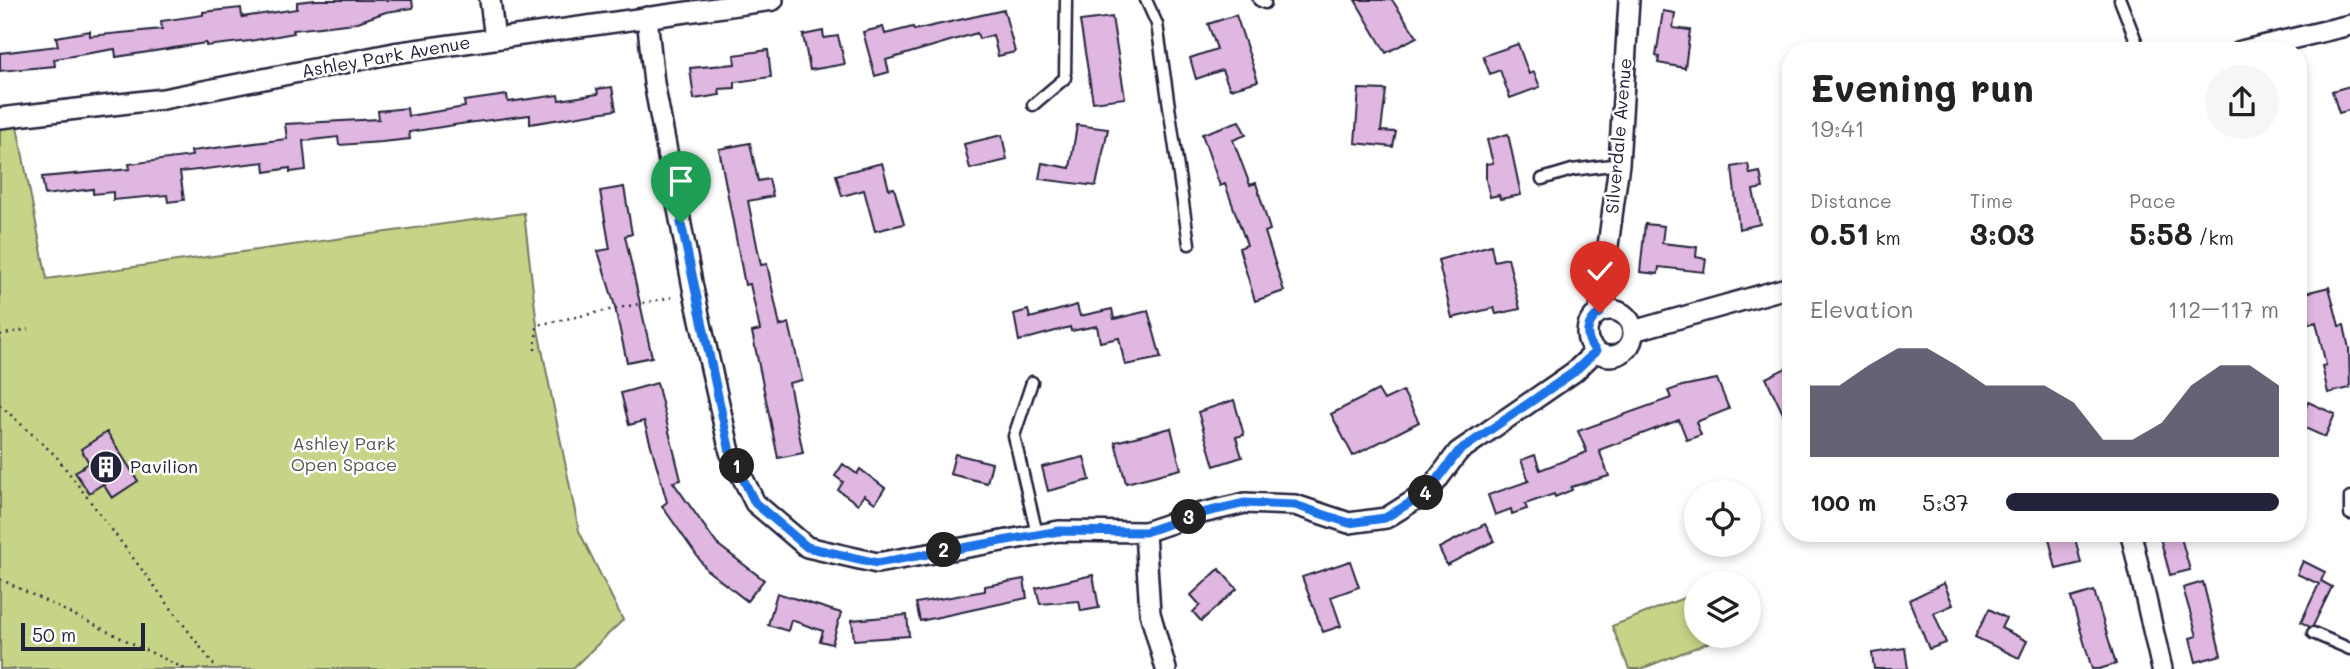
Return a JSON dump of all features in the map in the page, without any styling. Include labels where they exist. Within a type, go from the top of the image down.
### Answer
[{"type":"street","points":[[490,0],[495,39]]},
{"type":"street","name":"Ashley Park Avenue","points":[[0,118],[163,99],[394,53],[773,0]]},
{"type":"street","name":"Silverdale Avenue","points":[[1600,313],[1619,164],[1629,0]]},
{"type":"street","points":[[647,18],[654,83],[694,293],[730,452],[755,503],[807,547],[877,563],[1059,531],[1145,532],[1198,514],[1245,503],[1295,505],[1349,523],[1385,518],[1429,491],[1458,452],[1574,372],[1596,351]]},
{"type":"street","points":[[2279,42],[2350,25]]},
{"type":"street","points":[[1633,331],[1782,289]]},
{"type":"street","points":[[1600,313],[1621,313],[1627,317],[1633,331],[1630,345],[1625,351],[1610,356],[1596,351],[1587,331],[1589,323],[1600,313]]},
{"type":"street","points":[[1145,532],[1150,613],[1166,669]]},
{"type":"street","points":[[2133,542],[2162,669]]},
{"type":"lane","points":[[1033,104],[1065,78],[1066,0]]},
{"type":"lane","points":[[1146,0],[1157,24],[1189,244]]},
{"type":"lane","points":[[2120,0],[2136,42]]},
{"type":"lane","points":[[1542,179],[1572,170],[1619,164]]},
{"type":"lane","points":[[1032,382],[1014,436],[1037,534]]},
{"type":"lane","points":[[2350,497],[2350,514]]},
{"type":"lane","points":[[2313,633],[2350,649]]},
{"type":"path","points":[[535,350],[537,325],[694,293]]},
{"type":"path","points":[[0,335],[28,329]]},
{"type":"path","points":[[0,405],[56,456],[217,669]]},
{"type":"path","points":[[0,579],[185,669]]},
{"type":"green space","name":"Ashley Park Open Space","points":[[15,116],[47,279],[524,213],[537,325],[579,531],[623,620],[572,669],[0,669],[0,117]]},
{"type":"green space","points":[[1684,598],[1684,648],[1695,648],[1641,669],[1629,669],[1612,626]]},
{"type":"building","points":[[412,0],[413,8],[386,12],[355,23],[293,30],[294,33],[250,41],[206,46],[206,43],[116,57],[115,49],[54,59],[55,66],[0,71],[0,53],[58,46],[56,37],[90,31],[90,36],[162,29],[161,21],[203,15],[203,12],[241,8],[242,17],[297,9],[297,2]]},
{"type":"building","points":[[1355,0],[1392,0],[1417,37],[1386,53]]},
{"type":"building","points":[[1004,10],[1015,52],[998,56],[993,35],[979,39],[977,33],[886,60],[889,72],[875,76],[863,32],[883,27],[885,34],[913,27],[914,30]]},
{"type":"building","points":[[1663,11],[1675,13],[1673,28],[1690,30],[1685,68],[1658,63],[1659,57],[1656,56]]},
{"type":"building","points":[[1236,15],[1258,81],[1230,89],[1222,70],[1196,79],[1190,58],[1217,49],[1208,24]]},
{"type":"building","points":[[1112,17],[1125,98],[1093,102],[1080,21]]},
{"type":"building","points":[[823,31],[824,38],[838,36],[845,64],[810,70],[803,35]]},
{"type":"building","points":[[1518,44],[1529,74],[1534,72],[1540,87],[1510,98],[1500,70],[1490,74],[1483,56]]},
{"type":"building","points":[[768,50],[771,77],[735,82],[735,88],[719,89],[720,95],[694,99],[690,68],[735,64],[734,55]]},
{"type":"building","points":[[2350,86],[2350,110],[2339,113],[2332,91]]},
{"type":"building","points":[[612,87],[616,110],[530,124],[530,115],[467,123],[409,132],[410,139],[382,142],[339,145],[338,137],[303,141],[306,170],[290,172],[290,168],[265,172],[264,162],[180,172],[184,200],[168,202],[167,195],[113,200],[113,192],[93,194],[93,189],[45,195],[42,177],[130,169],[129,164],[192,156],[191,151],[287,139],[285,124],[379,119],[378,111],[407,108],[408,116],[465,107],[464,101],[507,95],[508,102],[558,95],[559,100],[598,94],[597,89]]},
{"type":"building","points":[[1359,89],[1386,90],[1381,131],[1396,132],[1393,147],[1355,143]]},
{"type":"building","points":[[1239,121],[1246,135],[1233,140],[1250,185],[1256,183],[1270,230],[1265,232],[1284,291],[1255,301],[1239,248],[1247,245],[1225,184],[1220,186],[1202,134]]},
{"type":"building","points":[[1077,125],[1108,129],[1096,186],[1039,179],[1042,163],[1070,168]]},
{"type":"building","points":[[1508,134],[1521,195],[1500,199],[1499,195],[1490,197],[1486,164],[1493,163],[1487,140]]},
{"type":"building","points":[[1002,135],[1007,160],[970,169],[964,144]]},
{"type":"building","points":[[750,143],[758,181],[769,179],[773,196],[748,201],[761,265],[767,264],[780,326],[789,323],[802,380],[789,383],[803,453],[778,458],[752,332],[760,330],[750,284],[745,285],[719,149]]},
{"type":"building","points":[[882,163],[889,189],[894,188],[904,224],[875,231],[864,190],[842,196],[836,175]]},
{"type":"building","points":[[1748,164],[1750,174],[1760,172],[1763,188],[1753,190],[1760,224],[1739,229],[1732,167]]},
{"type":"building","points":[[624,187],[632,234],[625,236],[652,357],[627,362],[614,303],[598,251],[610,249],[600,191]]},
{"type":"building","points":[[1645,224],[1664,226],[1662,243],[1697,247],[1696,257],[1706,259],[1704,272],[1659,267],[1658,274],[1640,272]]},
{"type":"building","points":[[1491,245],[1494,261],[1508,258],[1520,309],[1496,314],[1494,308],[1452,318],[1438,260]]},
{"type":"building","points":[[2329,287],[2339,326],[2344,325],[2349,349],[2350,388],[2328,393],[2322,366],[2326,365],[2316,322],[2309,324],[2307,316],[2307,292]]},
{"type":"building","points":[[1077,305],[1080,316],[1112,309],[1114,319],[1148,311],[1161,358],[1125,365],[1119,338],[1100,342],[1097,326],[1071,331],[1070,327],[1019,341],[1014,314],[1028,310],[1030,318]]},
{"type":"building","points":[[1782,370],[1782,411],[1766,378]]},
{"type":"building","points":[[1717,379],[1729,409],[1696,422],[1701,435],[1687,440],[1679,420],[1599,450],[1609,476],[1571,487],[1572,490],[1555,497],[1554,494],[1525,504],[1527,509],[1512,514],[1511,509],[1495,515],[1488,495],[1529,481],[1521,460],[1535,455],[1540,470],[1587,452],[1578,431],[1671,398],[1668,391]]},
{"type":"building","points":[[657,383],[681,480],[673,482],[717,544],[764,580],[747,601],[707,570],[662,506],[667,502],[644,421],[629,425],[621,393]]},
{"type":"building","points":[[1378,390],[1384,400],[1403,391],[1419,422],[1353,456],[1331,414]]},
{"type":"building","points":[[1234,400],[1244,435],[1236,437],[1242,457],[1214,466],[1198,412]]},
{"type":"building","points":[[2308,402],[2335,414],[2325,437],[2307,429]]},
{"type":"building","points":[[1171,428],[1181,469],[1126,483],[1115,442]]},
{"type":"building","name":"Pavilion","points":[[107,432],[138,481],[112,498],[103,484],[89,493],[75,472],[89,463],[81,449]]},
{"type":"building","points":[[955,454],[992,463],[987,483],[950,474]]},
{"type":"building","points":[[1084,457],[1090,480],[1048,491],[1042,467]]},
{"type":"building","points":[[843,464],[857,474],[860,469],[885,488],[875,503],[864,495],[858,504],[838,490],[843,482],[835,476]]},
{"type":"building","points":[[1485,524],[1494,541],[1447,565],[1439,548]]},
{"type":"building","points":[[2050,542],[2076,542],[2081,563],[2056,569]]},
{"type":"building","points":[[2161,542],[2182,542],[2190,570],[2170,575]]},
{"type":"building","points":[[1350,561],[1359,587],[1331,597],[1341,626],[1323,632],[1302,577]]},
{"type":"building","points":[[2303,561],[2325,572],[2321,581],[2332,587],[2313,626],[2310,627],[2301,622],[2319,584],[2297,574]]},
{"type":"building","points":[[1219,569],[1237,589],[1201,621],[1193,612],[1200,605],[1191,595]]},
{"type":"building","points":[[1093,575],[1099,608],[1081,611],[1079,601],[1040,604],[1036,588]]},
{"type":"building","points":[[1024,579],[1027,598],[920,621],[916,603],[985,591],[985,586]]},
{"type":"building","points":[[2203,582],[2221,655],[2196,662],[2190,638],[2197,636],[2183,588]]},
{"type":"building","points":[[1944,583],[1953,605],[1934,613],[1946,643],[1929,649],[1909,600]]},
{"type":"building","points":[[2094,591],[2116,664],[2099,669],[2092,669],[2071,598]]},
{"type":"building","points":[[777,593],[841,613],[832,644],[820,641],[823,631],[791,620],[788,631],[768,625]]},
{"type":"building","points":[[1989,609],[2006,618],[2001,628],[2027,641],[2019,658],[1975,637]]},
{"type":"building","points":[[907,615],[909,636],[854,640],[852,620]]},
{"type":"building","points":[[1905,648],[1908,669],[1874,669],[1872,653]]},
{"type":"place","name":"Pavilion","points":[[106,467]]},
{"type":"route","points":[[681,223],[730,452],[755,503],[807,547],[877,563],[1059,531],[1145,532],[1198,514],[1245,503],[1295,505],[1349,523],[1385,518],[1429,491],[1458,452],[1574,372],[1596,351],[1587,331],[1589,323],[1600,313]]}]
